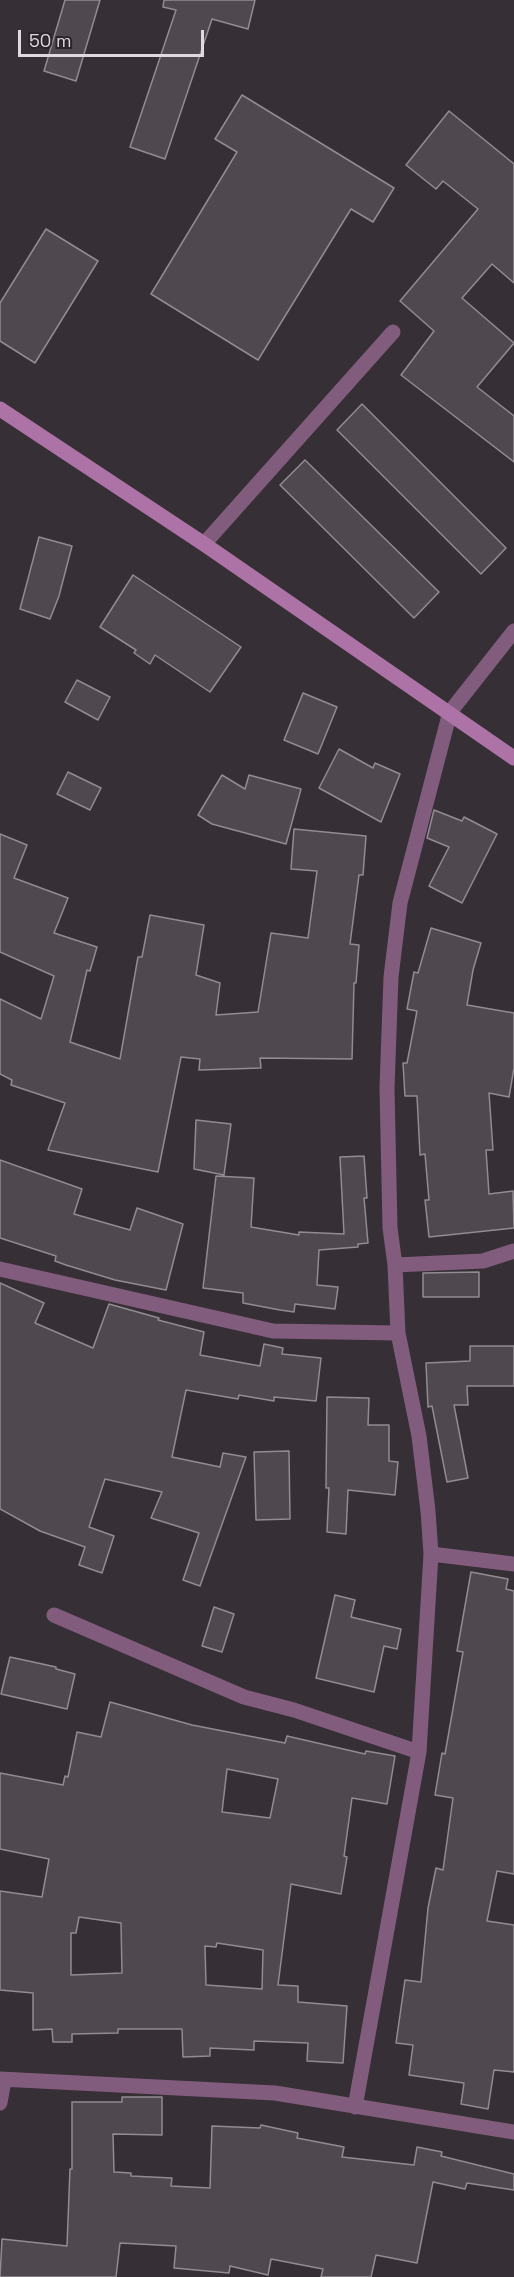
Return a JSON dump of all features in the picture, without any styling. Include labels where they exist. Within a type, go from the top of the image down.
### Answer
[{"type":"main road","points":[[0,409],[204,544],[514,758]]},
{"type":"street","points":[[204,544],[393,332]]},
{"type":"street","points":[[355,2107],[419,1752],[431,1554],[419,1436],[398,1333],[395,1265],[390,1228],[387,1088],[391,977],[400,903],[450,712],[514,631]]},
{"type":"street","points":[[395,1265],[483,1261],[514,1251]]},
{"type":"street","points":[[0,1269],[273,1331],[398,1333]]},
{"type":"street","points":[[431,1554],[514,1564]]},
{"type":"street","points":[[54,1615],[244,1697],[294,1710],[419,1752]]},
{"type":"street","points":[[0,2103],[2,2080],[275,2093],[514,2132]]},
{"type":"building","points":[[65,0],[100,0],[76,81],[44,71]]},
{"type":"building","points":[[164,0],[255,0],[248,29],[212,19],[165,159],[130,147],[176,10],[163,7]]},
{"type":"building","points":[[242,95],[394,188],[373,222],[351,209],[258,360],[151,294],[237,152],[215,139]]},
{"type":"building","points":[[449,111],[514,164],[514,283],[492,264],[462,298],[514,343],[477,387],[514,416],[514,462],[401,375],[434,331],[400,301],[478,209],[443,181],[436,189],[406,165]]},
{"type":"building","points":[[46,229],[98,261],[35,363],[0,341],[0,303]]},
{"type":"building","points":[[362,404],[506,548],[481,574],[337,430]]},
{"type":"building","points":[[305,460],[439,592],[414,618],[280,485]]},
{"type":"building","points":[[39,537],[72,546],[59,596],[50,619],[20,609]]},
{"type":"building","points":[[133,575],[241,647],[210,692],[155,655],[150,664],[134,653],[136,650],[100,627]]},
{"type":"building","points":[[77,680],[110,697],[98,720],[65,702]]},
{"type":"building","points":[[303,693],[337,707],[318,754],[284,740]]},
{"type":"building","points":[[339,749],[373,768],[375,763],[400,774],[381,822],[319,788]]},
{"type":"building","points":[[68,772],[101,788],[90,810],[57,794]]},
{"type":"building","points":[[222,775],[245,789],[249,775],[301,789],[286,844],[212,824],[198,815]]},
{"type":"building","points":[[434,810],[462,821],[464,817],[497,834],[462,903],[429,886],[449,847],[427,838]]},
{"type":"building","points":[[294,829],[366,836],[363,875],[359,875],[350,944],[359,945],[356,983],[354,983],[352,1059],[260,1058],[261,1068],[199,1070],[200,1059],[181,1057],[158,1172],[48,1150],[65,1103],[11,1085],[12,1080],[0,1074],[0,999],[41,1019],[54,976],[0,952],[0,834],[27,845],[14,878],[68,898],[54,933],[97,947],[90,971],[87,970],[70,1042],[120,1059],[138,957],[142,957],[150,915],[204,925],[196,975],[220,983],[216,1015],[258,1012],[271,933],[308,938],[317,871],[291,869]]},
{"type":"building","points":[[431,928],[481,943],[473,970],[467,1005],[514,1013],[514,1068],[509,1097],[489,1093],[493,1150],[486,1150],[489,1194],[513,1191],[514,1228],[429,1237],[425,1200],[429,1200],[425,1154],[420,1155],[417,1096],[405,1096],[403,1063],[407,1063],[417,1011],[407,1009],[414,972],[418,973]]},
{"type":"building","points":[[196,1120],[231,1124],[224,1175],[194,1169]]},
{"type":"building","points":[[364,1156],[367,1198],[364,1198],[368,1243],[358,1244],[358,1247],[319,1250],[317,1285],[338,1287],[335,1309],[295,1304],[294,1312],[280,1310],[243,1303],[243,1293],[203,1288],[216,1176],[254,1178],[251,1227],[299,1235],[299,1232],[344,1234],[340,1157]]},
{"type":"building","points":[[0,1160],[82,1189],[74,1214],[130,1230],[137,1208],[183,1224],[166,1290],[115,1280],[66,1265],[55,1261],[56,1256],[0,1238]]},
{"type":"building","points":[[479,1272],[479,1297],[423,1297],[423,1273]]},
{"type":"building","points":[[0,1283],[44,1303],[35,1323],[93,1348],[109,1304],[204,1332],[200,1355],[260,1366],[264,1344],[283,1348],[282,1354],[321,1358],[316,1401],[274,1397],[274,1401],[239,1395],[238,1399],[186,1390],[172,1457],[220,1467],[223,1453],[246,1457],[200,1586],[183,1580],[199,1533],[151,1518],[162,1492],[105,1479],[89,1527],[114,1536],[102,1573],[79,1565],[85,1547],[40,1531],[0,1509]]},
{"type":"building","points":[[470,1346],[514,1346],[514,1386],[467,1386],[468,1405],[454,1405],[468,1478],[447,1482],[432,1406],[428,1407],[426,1363],[470,1361]]},
{"type":"building","points":[[327,1397],[369,1398],[368,1425],[389,1425],[389,1461],[398,1462],[395,1495],[348,1490],[346,1534],[327,1532],[329,1488],[326,1488]]},
{"type":"building","points":[[289,1451],[290,1519],[256,1520],[254,1452]]},
{"type":"building","points":[[471,1572],[508,1579],[506,1589],[514,1591],[514,1874],[497,1871],[487,1921],[514,1925],[514,2072],[494,2070],[488,2109],[461,2104],[464,2083],[409,2075],[413,2045],[396,2043],[405,1980],[421,1982],[428,1908],[436,1868],[443,1870],[453,1798],[435,1795],[442,1753],[445,1754],[463,1652],[457,1651]]},
{"type":"building","points":[[335,1595],[355,1600],[351,1617],[401,1629],[397,1649],[384,1646],[374,1692],[316,1678]]},
{"type":"building","points":[[214,1607],[234,1614],[222,1652],[202,1646]]},
{"type":"building","points":[[10,1657],[56,1667],[56,1669],[75,1674],[67,1709],[1,1694]]},
{"type":"building","points":[[110,1702],[192,1725],[285,1743],[287,1736],[365,1754],[366,1751],[395,1756],[387,1804],[352,1798],[341,1894],[291,1884],[278,1985],[298,1986],[298,2002],[347,2006],[343,2063],[307,2061],[308,2043],[254,2041],[254,2050],[210,2048],[210,2056],[183,2057],[182,2029],[118,2029],[118,2033],[72,2034],[72,2042],[53,2042],[52,2029],[33,2030],[33,1993],[0,1990],[0,1891],[42,1897],[49,1859],[0,1849],[0,1773],[63,1785],[65,1776],[68,1777],[77,1732],[101,1737]],"holes":[[[227,1769],[278,1779],[270,1818],[222,1812]],[[79,1917],[121,1923],[122,1973],[71,1975],[71,1933],[76,1933]],[[217,1943],[263,1950],[262,1989],[206,1985],[205,1946],[216,1947]]]},
{"type":"building","points":[[122,2097],[162,2097],[162,2135],[113,2134],[114,2172],[131,2173],[131,2176],[172,2178],[171,2186],[210,2188],[212,2126],[260,2128],[261,2125],[298,2133],[297,2138],[344,2147],[342,2157],[414,2165],[417,2147],[442,2152],[441,2156],[514,2174],[514,2190],[467,2183],[465,2189],[433,2182],[417,2263],[376,2255],[371,2277],[321,2277],[323,2269],[271,2259],[268,2275],[230,2266],[229,2273],[174,2268],[176,2246],[120,2243],[116,2277],[0,2277],[2,2239],[67,2246],[70,2169],[72,2169],[72,2102],[122,2102]]}]
